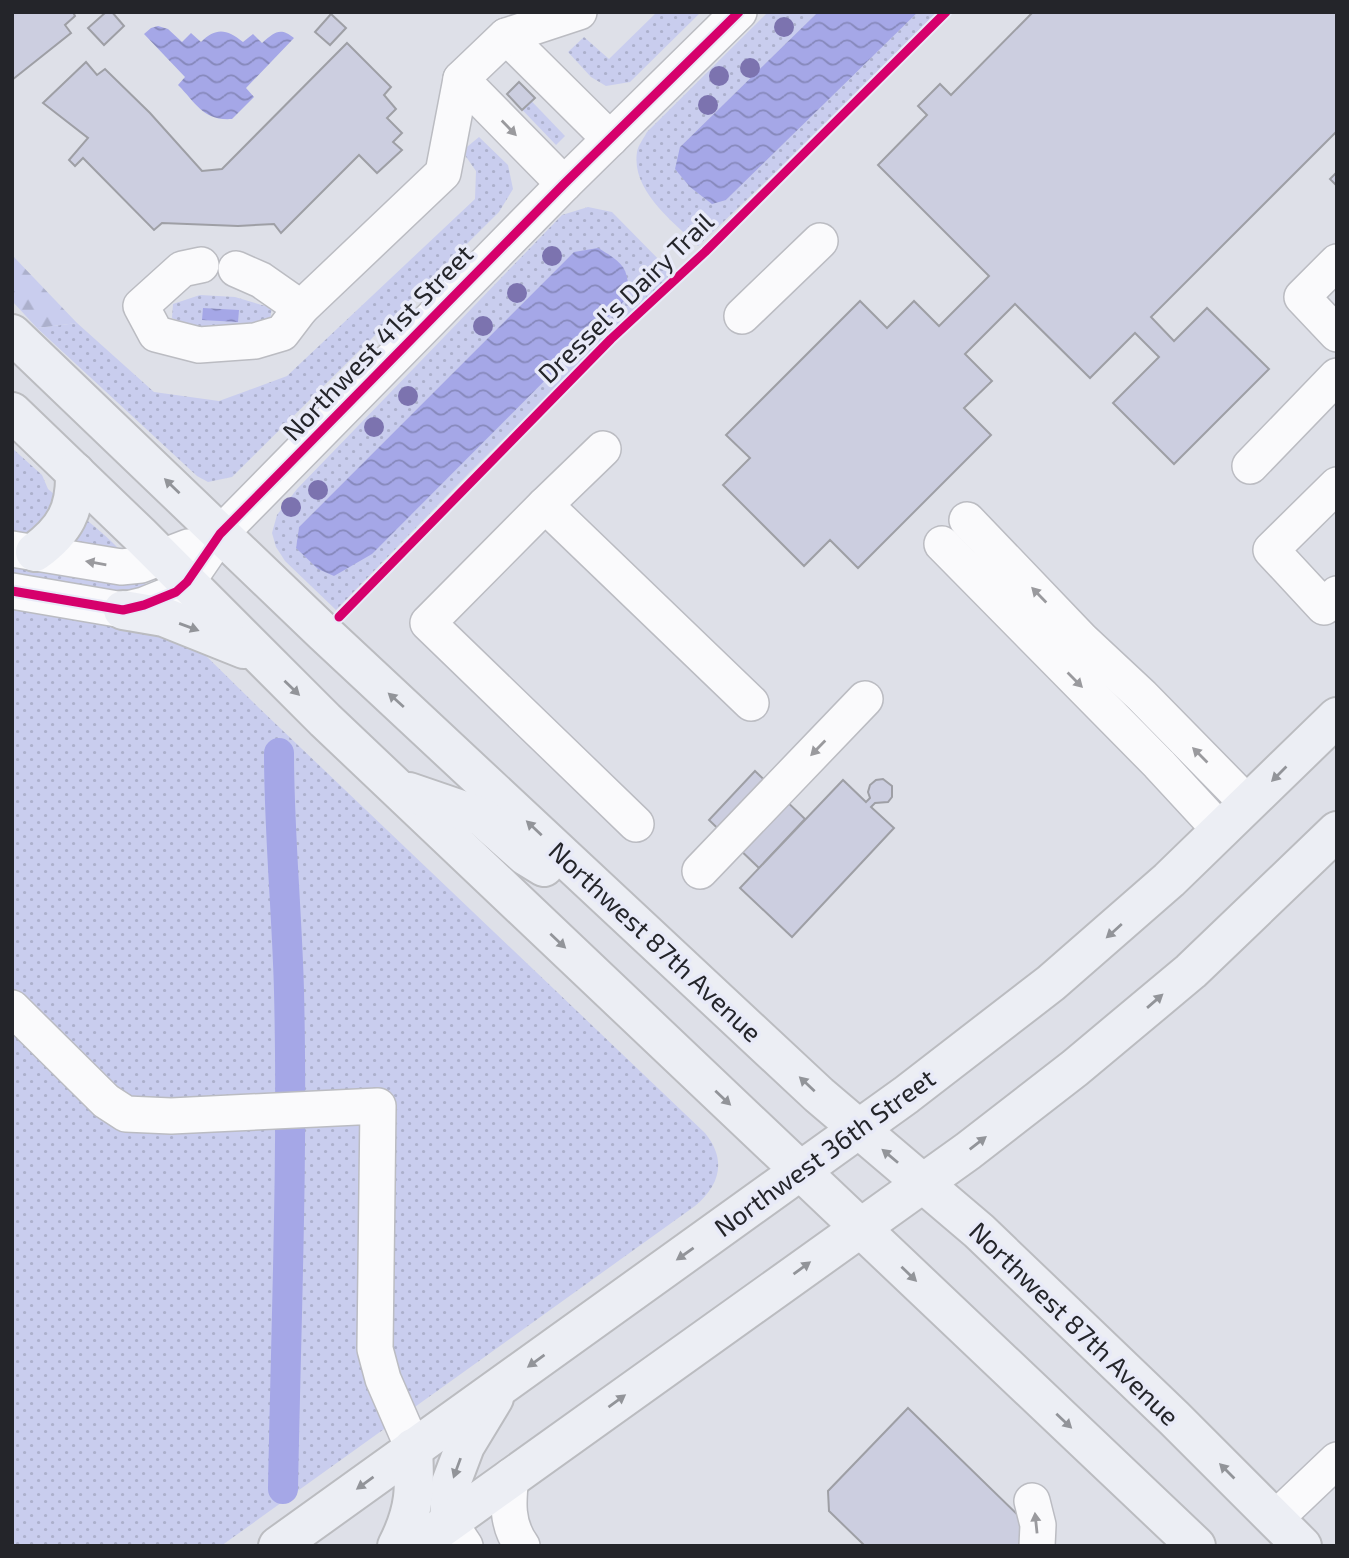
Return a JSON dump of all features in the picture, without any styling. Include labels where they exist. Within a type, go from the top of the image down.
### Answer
[{"type":"main road","name":"Northwest 87th Avenue","points":[[12,334],[220,534],[819,1095],[979,1231],[1174,1418],[1302,1546]]},
{"type":"main road","points":[[12,412],[397,788],[1196,1546]]},
{"type":"main road","points":[[24,551],[52,540],[66,522],[73,502],[75,472]]},
{"type":"main road","points":[[123,610],[164,617],[260,656]]},
{"type":"main road","name":"Northwest 36th Street","points":[[278,1546],[859,1129],[1051,983],[1133,914],[1337,717]]},
{"type":"main road","points":[[397,788],[482,817],[541,866],[578,869]]},
{"type":"main road","points":[[416,1546],[457,1534],[511,1476],[968,1151],[1132,1021],[1200,962],[1337,831]]},
{"type":"main road","points":[[457,1534],[451,1483],[465,1446],[500,1386]]},
{"type":"main road","points":[[397,1546],[406,1529],[416,1492],[413,1448]]},
{"type":"street","points":[[201,265],[182,269],[141,306],[156,334],[199,345],[255,341],[282,332],[301,308],[443,173],[461,79],[506,36],[579,12]]},
{"type":"street","name":"Northwest 41st Street","points":[[12,592],[123,610],[160,599],[175,570],[220,534],[564,184],[739,12]]},
{"type":"street","points":[[506,36],[610,139]]},
{"type":"street","points":[[461,79],[564,184]]},
{"type":"street","points":[[742,316],[820,241]]},
{"type":"street","points":[[1337,262],[1302,297],[1337,334]]},
{"type":"street","points":[[236,269],[261,279],[301,308]]},
{"type":"street","points":[[1250,467],[1337,376]]},
{"type":"street","points":[[603,449],[428,623],[636,824]]},
{"type":"street","points":[[1337,485],[1271,550],[1324,607],[1337,594]]},
{"type":"street","points":[[545,505],[751,703]]},
{"type":"street","points":[[967,520],[1082,640],[1142,696],[1248,804]]},
{"type":"street","points":[[942,544],[1159,764],[1221,831]]},
{"type":"street","name":"Northwest 41st Street","points":[[24,551],[121,568],[141,565],[175,570]]},
{"type":"street","points":[[700,871],[865,699]]},
{"type":"street","points":[[12,1008],[106,1101],[126,1114],[170,1116],[378,1106],[375,1349],[383,1379],[413,1448]]},
{"type":"street","points":[[1275,1519],[1337,1460]]},
{"type":"street","points":[[511,1476],[509,1513],[512,1527],[522,1546]]},
{"type":"street","points":[[1032,1501],[1038,1525],[1037,1546]]},
{"type":"green space","points":[[657,12],[701,12],[630,82],[606,86],[591,77],[568,52],[584,37],[609,59]]},
{"type":"green space","points":[[768,12],[818,12],[680,147],[726,200],[918,12],[937,12],[698,246],[647,193],[637,166],[638,149],[647,132]]},
{"type":"green space","points":[[517,86],[565,136],[556,145],[508,95]]},
{"type":"green space","points":[[479,137],[508,165],[513,189],[499,212],[232,477],[208,482],[197,476],[37,328],[77,323],[154,392],[219,401],[287,376],[475,199],[476,171],[462,151]]},
{"type":"green space","points":[[588,207],[612,212],[672,273],[471,471],[336,610],[285,561],[276,547],[272,533],[277,515],[297,489],[562,215]],"holes":[[[574,252],[296,548],[299,527]]]},
{"type":"green space","points":[[12,255],[77,323],[37,328],[12,301]]},
{"type":"green space","points":[[200,295],[235,297],[272,308],[270,319],[242,332],[200,330],[172,318],[173,304]]},
{"type":"green space","points":[[12,448],[42,475],[48,489],[119,549],[141,576],[148,590],[201,651],[705,1133],[712,1143],[718,1162],[715,1181],[695,1206],[221,1546],[12,1546]]},
{"type":"water","points":[[818,12],[918,12],[726,200],[712,204],[690,187],[675,169],[680,147]]},
{"type":"water","points":[[158,26],[168,29],[182,42],[191,33],[201,42],[217,32],[227,32],[243,42],[253,34],[262,43],[278,32],[294,38],[246,88],[254,97],[232,119],[222,119],[201,110],[178,85],[185,77],[144,34]]},
{"type":"water","points":[[598,248],[623,267],[628,280],[627,298],[372,554],[334,576],[318,569],[296,548],[299,527],[574,252]]},
{"type":"water","points":[[203,308],[239,310],[238,322],[202,320]]},
{"type":"building","points":[[12,12],[73,12],[75,16],[65,25],[71,33],[12,80]]},
{"type":"building","points":[[106,12],[112,12],[124,26],[104,45],[88,28]]},
{"type":"building","points":[[1033,12],[1337,12],[1337,131],[1151,317],[1174,341],[1207,308],[1269,369],[1174,464],[1113,403],[1159,357],[1135,333],[1090,378],[1015,304],[965,354],[992,381],[964,408],[991,435],[858,568],[830,540],[804,566],[723,485],[750,458],[726,435],[860,301],[887,328],[914,301],[939,326],[989,276],[878,165],[927,115],[918,106],[940,84],[951,95]]},
{"type":"building","points":[[331,14],[346,28],[330,45],[315,32]]},
{"type":"building","points":[[347,43],[391,87],[384,95],[396,109],[387,118],[402,133],[393,142],[402,150],[377,173],[359,155],[281,233],[274,224],[238,226],[162,223],[154,230],[83,158],[75,166],[69,160],[88,138],[43,103],[86,62],[97,75],[105,69],[150,113],[202,171],[222,169]]},
{"type":"building","points":[[519,82],[535,98],[522,110],[507,94]]},
{"type":"building","points":[[1337,172],[1337,186],[1330,179]]},
{"type":"building","points":[[755,771],[805,819],[759,868],[709,820]]},
{"type":"building","points":[[883,779],[892,786],[892,797],[888,802],[875,803],[871,807],[894,828],[792,937],[740,888],[843,780],[866,802],[870,798],[870,785]]},
{"type":"building","points":[[908,1408],[1026,1523],[1027,1546],[865,1546],[829,1511],[828,1491]]},
{"type":"waterway","points":[[279,753],[290,1053],[283,1489]]},
{"type":"cycle path","points":[[12,591],[123,610],[176,592],[187,582],[220,534],[564,184],[739,12]]},
{"type":"cycle path","name":"Dressel's Dairy Trail","points":[[339,617],[611,339],[705,252],[946,12]]}]
